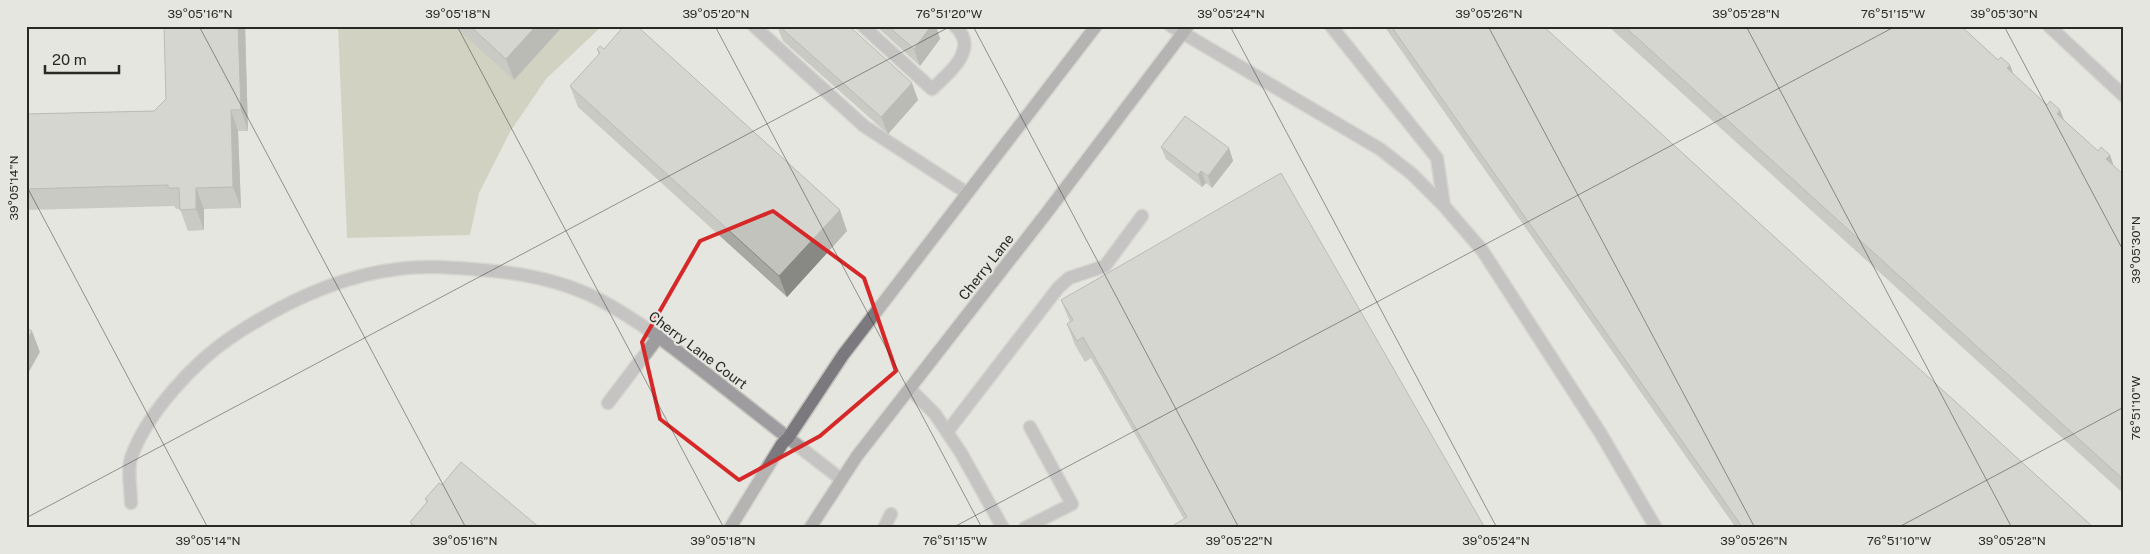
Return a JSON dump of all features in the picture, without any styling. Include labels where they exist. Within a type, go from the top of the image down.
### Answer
[{"type":"main road","points":[[730,528],[782,444],[788,438],[843,355],[1096,26]]},
{"type":"main road","name":"Cherry Lane","points":[[810,528],[857,456],[1186,30]]},
{"type":"street","points":[[754,26],[864,126],[967,193]]},
{"type":"street","points":[[864,26],[932,89],[958,64],[966,45],[962,32],[956,26]]},
{"type":"street","points":[[1171,26],[1186,30],[1380,149],[1412,174],[1444,206],[1487,259],[1601,434],[1656,528]]},
{"type":"street","points":[[1331,26],[1437,158],[1444,206]]},
{"type":"street","points":[[2049,26],[2124,96]]},
{"type":"street","points":[[947,432],[1058,288],[1069,278],[1105,266],[1142,216]]},
{"type":"street","name":"Cherry Lane Court","points":[[132,503],[130,460],[145,429],[188,372],[221,344],[273,311],[305,295],[348,279],[400,268],[429,267],[510,272],[575,288],[600,300],[659,336],[841,479]]},
{"type":"street","points":[[608,403],[659,336]]},
{"type":"street","points":[[910,389],[935,414],[1003,528]]},
{"type":"street","points":[[1025,528],[1072,504],[1030,427]]},
{"type":"street","points":[[884,528],[891,514]]},
{"type":"highlighted area","points":[[773,211],[864,278],[896,371],[820,436],[739,480],[660,419],[642,342],[700,241]]},
{"type":"green space","points":[[338,26],[602,26],[546,79],[510,132],[479,193],[470,235],[347,238]]},
{"type":"building","points":[[164,26],[238,26],[241,110],[231,110],[233,187],[196,188],[196,209],[180,210],[179,188],[168,188],[168,185],[26,189],[26,114],[154,111],[166,99]]},
{"type":"building","points":[[470,26],[536,26],[506,59]]},
{"type":"building","points":[[624,26],[637,26],[840,210],[779,276],[570,86],[600,53],[597,49],[600,46],[604,49]]},
{"type":"building","points":[[779,26],[849,26],[912,83],[881,117]]},
{"type":"building","points":[[888,26],[931,26],[914,49]]},
{"type":"building","points":[[1391,26],[1543,26],[2094,528],[1743,528]]},
{"type":"building","points":[[1624,26],[1961,26],[1998,60],[2001,57],[2010,65],[2007,68],[2047,105],[2050,101],[2060,110],[2057,114],[2098,151],[2101,147],[2110,155],[2106,159],[2124,175],[2124,480]]},
{"type":"building","points":[[1185,116],[1229,148],[1208,176],[1201,171],[1198,175],[1161,147]]},
{"type":"building","points":[[1281,173],[1485,528],[1169,528],[1187,517],[1083,337],[1077,341],[1067,324],[1073,320],[1061,300]]},
{"type":"building","points":[[26,328],[32,331],[26,341]]},
{"type":"building","points":[[461,462],[540,528],[417,528],[410,522],[428,501],[425,499],[439,483],[442,485]]}]
